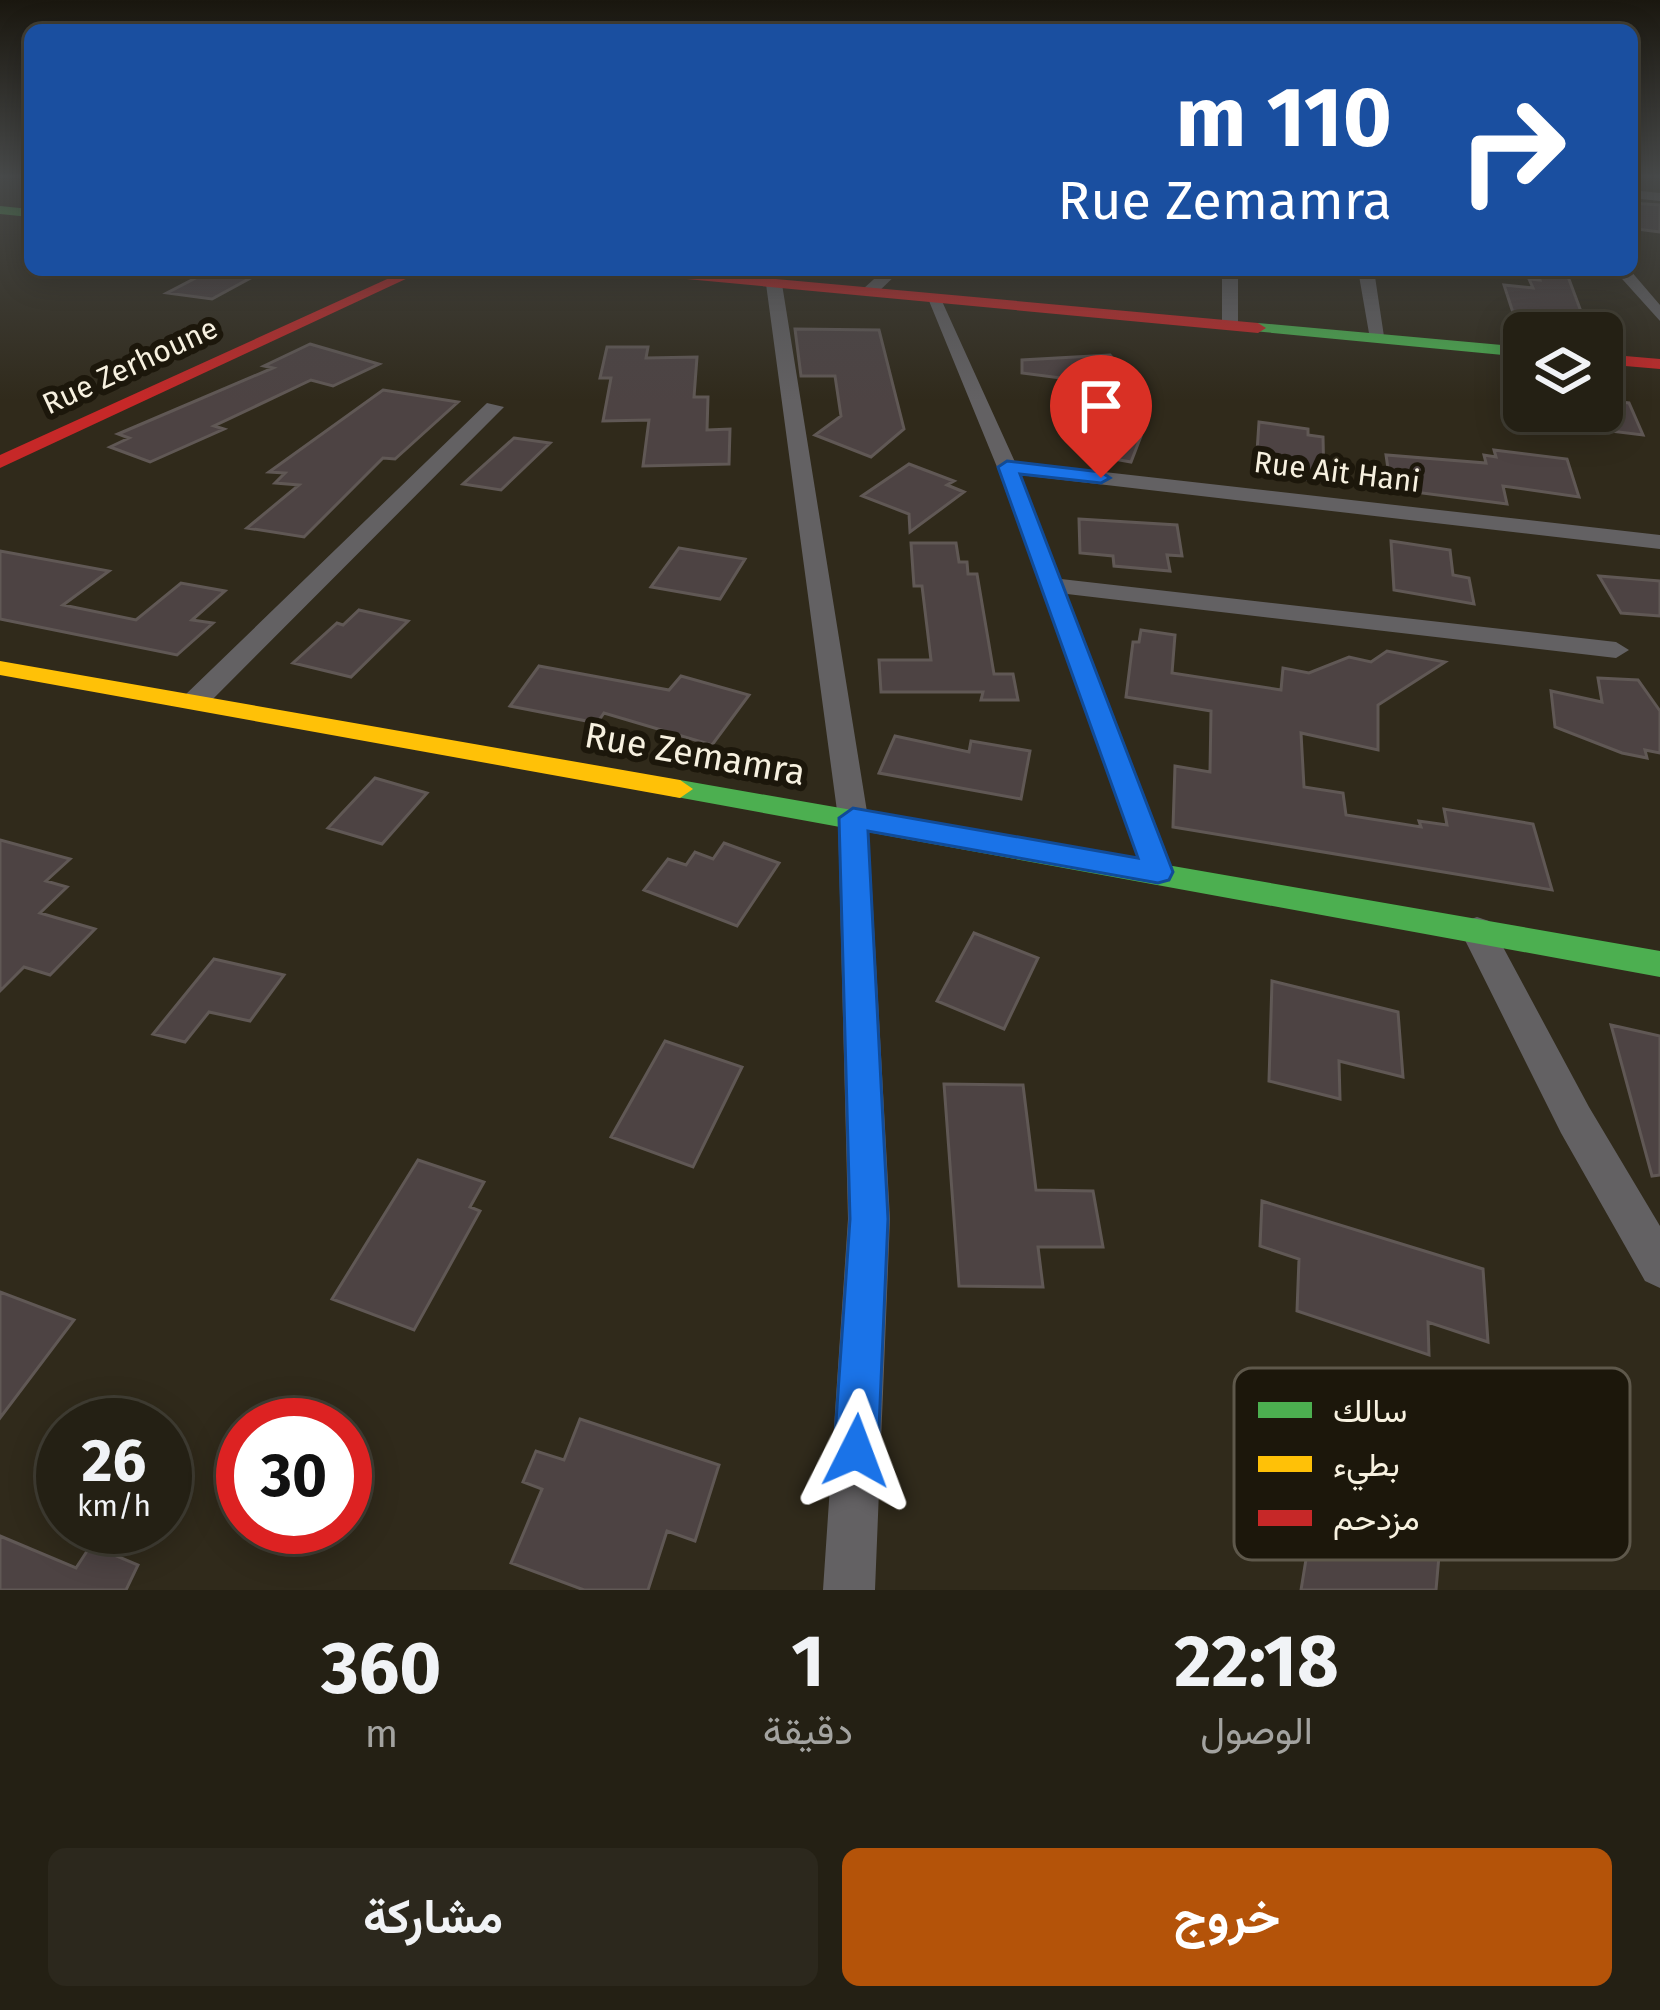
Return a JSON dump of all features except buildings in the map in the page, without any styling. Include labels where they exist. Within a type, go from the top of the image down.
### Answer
[{"type":"street","name":"Rue Zerhoune","points":[[4,458],[405,276]]},
{"type":"street","points":[[693,276],[1503,350]]},
{"type":"street","points":[[869,292],[886,276]]},
{"type":"street","points":[[1230,276],[1230,325]]},
{"type":"street","points":[[1367,276],[1379,339]]},
{"type":"street","points":[[1627,276],[1660,316]]},
{"type":"street","points":[[774,284],[853,818],[869,1219],[848,1590]]},
{"type":"street","points":[[933,298],[1007,467],[1158,872]]},
{"type":"street","points":[[1623,361],[1660,364]]},
{"type":"street","points":[[194,702],[494,407]]},
{"type":"street","name":"Rue Ait Hani","points":[[1007,467],[1660,542]]},
{"type":"street","points":[[1050,585],[1616,650]]},
{"type":"street","name":"Rue Zemamra","points":[[0,668],[1660,964]]},
{"type":"street","points":[[1477,930],[1575,1120],[1660,1266]]},
{"type":"traffic: fast","points":[[1258,328],[1503,350]]},
{"type":"traffic: fast","points":[[680,789],[1660,964]]},
{"type":"traffic: slow","points":[[0,668],[680,789]]},
{"type":"traffic: jam","points":[[0,462],[405,276]]},
{"type":"traffic: jam","points":[[698,276],[1258,328]]},
{"type":"traffic: jam","points":[[1623,361],[1660,364]]},
{"type":"route","points":[[856,1451],[869,1219],[853,818],[1158,872],[1007,467],[1101,478]]}]
